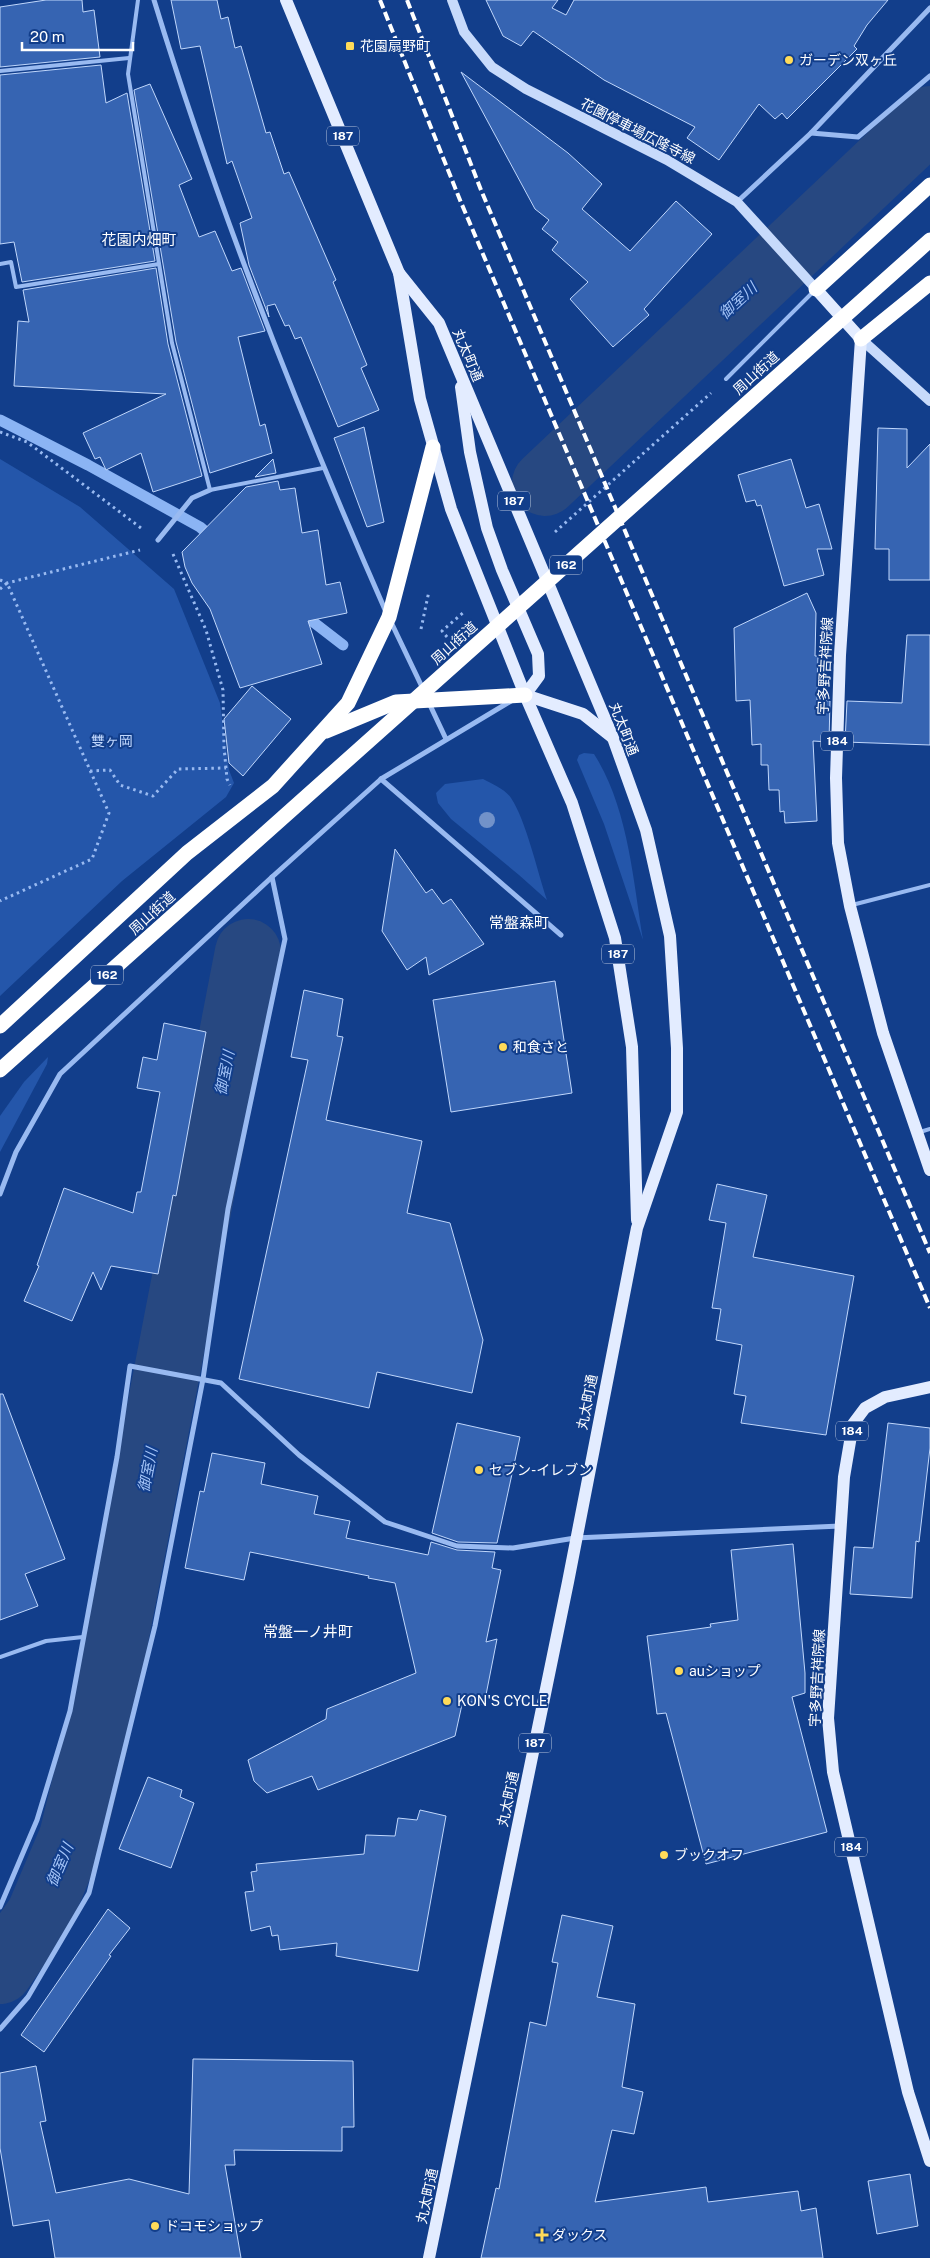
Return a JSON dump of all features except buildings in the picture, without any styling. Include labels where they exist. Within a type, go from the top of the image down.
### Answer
[{"type":"highway","points":[[816,289],[930,185]]},
{"type":"highway","name":"周山街道","points":[[0,1070],[930,240]]},
{"type":"highway","points":[[861,339],[930,283]]},
{"type":"highway","points":[[0,1026],[187,853],[273,786],[348,704],[389,617],[433,447]]},
{"type":"highway","points":[[320,734],[396,702],[526,695]]},
{"type":"highway","points":[[0,1084],[12,1060]]},
{"type":"main road","name":"丸太町通","points":[[286,0],[399,273],[420,399],[452,509],[526,695],[572,803],[615,938],[632,1047],[638,1228]]},
{"type":"main road","name":"花園停車場広隆寺線","points":[[452,0],[464,32],[492,67],[526,90],[667,160],[737,202],[816,289]]},
{"type":"main road","name":"丸太町通","points":[[399,273],[439,323],[612,738],[646,830],[670,936],[677,1048],[677,1112],[638,1228],[429,2258]]},
{"type":"main road","points":[[816,289],[861,339],[930,401]]},
{"type":"main road","name":"宇多野吉祥院線","points":[[861,339],[840,655],[836,778],[838,843],[850,906],[883,1033],[924,1131],[930,1170]]},
{"type":"main road","points":[[458,368],[470,452],[487,528],[502,570],[538,654],[539,676],[526,695],[583,714],[612,738]]},
{"type":"main road","name":"宇多野吉祥院線","points":[[930,1387],[885,1397],[865,1408],[853,1424],[844,1477],[828,1718],[833,1772],[908,2092],[930,2161]]},
{"type":"street","points":[[154,0],[217,194],[323,468],[446,739]]},
{"type":"street","points":[[737,202],[811,133],[930,8]]},
{"type":"street","points":[[811,133],[858,137],[930,76]]},
{"type":"street","points":[[158,540],[183,512],[192,498],[210,490]]},
{"type":"street","points":[[0,1194],[16,1152],[60,1074],[272,877],[381,779],[504,704],[526,695]]},
{"type":"street","points":[[381,779],[561,935]]},
{"type":"street","points":[[0,2030],[28,1998],[89,1893],[155,1626],[203,1379],[228,1209],[285,939],[272,877]]},
{"type":"street","points":[[0,1907],[42,1801],[70,1711],[117,1457],[130,1366],[221,1383],[299,1455],[385,1522],[457,1546],[513,1548],[575,1538],[841,1526]]},
{"type":"lane","points":[[138,0],[128,74],[172,343],[210,490],[323,468]]},
{"type":"lane","points":[[0,72],[129,58]]},
{"type":"lane","points":[[0,264],[11,262],[16,287],[159,264]]},
{"type":"lane","points":[[726,379],[816,289]]},
{"type":"lane","points":[[850,906],[930,885]]},
{"type":"lane","points":[[0,1657],[46,1641],[83,1637]]},
{"type":"path","points":[[552,535],[714,390]]},
{"type":"path","points":[[0,432],[27,442],[158,540],[175,557],[206,630],[224,690],[227,779],[234,792]]},
{"type":"path","points":[[0,580],[7,583],[145,549]]},
{"type":"path","points":[[0,589],[7,583],[109,813],[92,859],[0,901]]},
{"type":"path","points":[[442,631],[462,614]]},
{"type":"path","points":[[90,771],[110,770],[120,785],[153,796],[178,769],[226,768]]},
{"type":"green space","name":"雙ヶ岡","points":[[0,459],[80,507],[174,589],[220,703],[229,770],[234,783],[226,797],[122,881],[0,996]]},
{"type":"green space","points":[[584,753],[594,754],[615,797],[632,868],[643,940],[604,824],[577,760],[579,755]]},
{"type":"green space","points":[[483,779],[498,787],[511,798],[527,833],[547,900],[451,819],[438,803],[436,793],[445,784]]},
{"type":"green space","points":[[48,1057],[47,1064],[0,1152],[0,1116],[24,1082]]},
{"type":"waterway","name":"御室川","points":[[545,483],[930,119]]},
{"type":"waterway","points":[[0,420],[88,465],[200,527],[214,539]]},
{"type":"waterway","points":[[299,611],[343,645]]},
{"type":"waterway","name":"御室川","points":[[0,1971],[39,1915],[72,1837],[96,1739],[248,952]]},
{"type":"railway","points":[[380,0],[460,200],[930,1308]]},
{"type":"railway","points":[[407,0],[481,190],[930,1253]]},
{"type":"place","name":"花園扇野町","points":[[350,46]]},
{"type":"place","name":"ガーデン双ヶ丘","points":[[789,60]]},
{"type":"place","name":"和食さと","points":[[503,1047]]},
{"type":"place","name":"セブン-イレブン","points":[[479,1470]]},
{"type":"place","name":"auショップ","points":[[679,1671]]},
{"type":"place","name":"KON'S CYCLE","points":[[447,1701]]},
{"type":"place","name":"ブックオフ","points":[[664,1855]]},
{"type":"place","name":"ドコモショップ","points":[[155,2226]]},
{"type":"place","name":"ダックス","points":[[542,2235]]},
{"type":"district","name":"花園内畑町","points":[[139,240]]},
{"type":"district","name":"常盤森町","points":[[519,923]]},
{"type":"district","name":"常盤一ノ井町","points":[[308,1632]]}]
